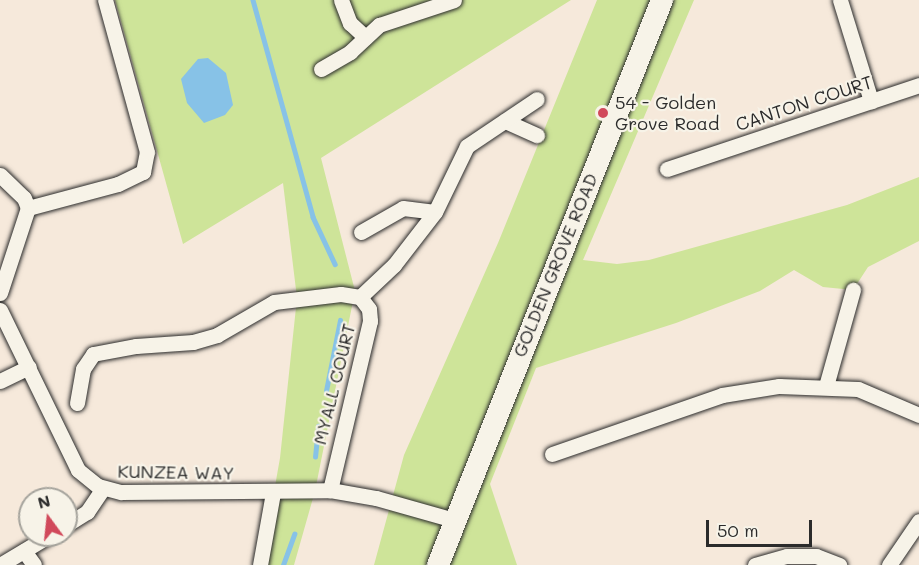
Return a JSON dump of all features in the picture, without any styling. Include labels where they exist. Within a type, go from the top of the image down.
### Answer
[{"type":"main road","name":"GOLDEN GROVE ROAD","points":[[438,565],[662,0]]},
{"type":"main road","name":"GOLDEN GROVE ROAD","points":[[443,565],[452,526]]},
{"type":"street","points":[[28,208],[118,184],[143,172],[147,152],[105,0]]},
{"type":"street","points":[[341,0],[350,23],[365,37]]},
{"type":"street","points":[[321,69],[350,52],[379,25],[454,0]]},
{"type":"street","points":[[840,0],[871,101]]},
{"type":"street","name":"CANTON COURT","points":[[667,169],[919,85]]},
{"type":"street","points":[[360,297],[394,265],[435,212],[467,146],[537,99]]},
{"type":"street","points":[[504,121],[537,135]]},
{"type":"street","points":[[0,175],[24,198],[28,208],[0,292]]},
{"type":"street","points":[[361,232],[403,208],[435,212]]},
{"type":"street","points":[[826,386],[853,290]]},
{"type":"street","name":"MYALL COURT","points":[[77,403],[86,360],[103,351],[193,342],[217,335],[274,302],[341,294],[360,297],[369,309],[370,321],[330,490]]},
{"type":"street","name":"KUNZEA WAY","points":[[0,310],[78,470],[103,488],[273,493],[330,490],[376,498],[452,526]]},
{"type":"street","points":[[0,381],[29,368]]},
{"type":"street","points":[[552,454],[722,395],[779,386],[858,388],[919,415]]},
{"type":"street","points":[[78,518],[87,512],[103,488]]},
{"type":"street","points":[[260,565],[273,493]]},
{"type":"street","points":[[889,565],[918,526]]},
{"type":"street","points":[[0,565],[30,547]]},
{"type":"street","points":[[24,551],[34,565]]},
{"type":"street","points":[[755,565],[787,556],[816,556],[839,565]]},
{"type":"green space","points":[[115,0],[571,0],[321,158],[355,291],[315,491],[294,565],[261,565],[280,458],[297,298],[283,183],[183,244]]},
{"type":"green space","points":[[597,0],[694,0],[583,260],[617,264],[649,260],[847,205],[919,177],[919,241],[868,267],[853,290],[823,287],[794,270],[760,291],[676,323],[536,368],[490,484],[517,565],[374,565],[404,455],[498,243]]},
{"type":"water","points":[[208,58],[226,73],[233,105],[225,115],[204,123],[187,103],[181,79],[198,59]]},
{"type":"waterway","points":[[253,0],[313,217],[335,264]]},
{"type":"waterway","points":[[326,391],[340,320]]},
{"type":"waterway","points":[[315,457],[318,426]]},
{"type":"waterway","points":[[283,565],[294,534]]},
{"type":"place","name":"54 - Golden Grove Road","points":[[603,113]]}]
